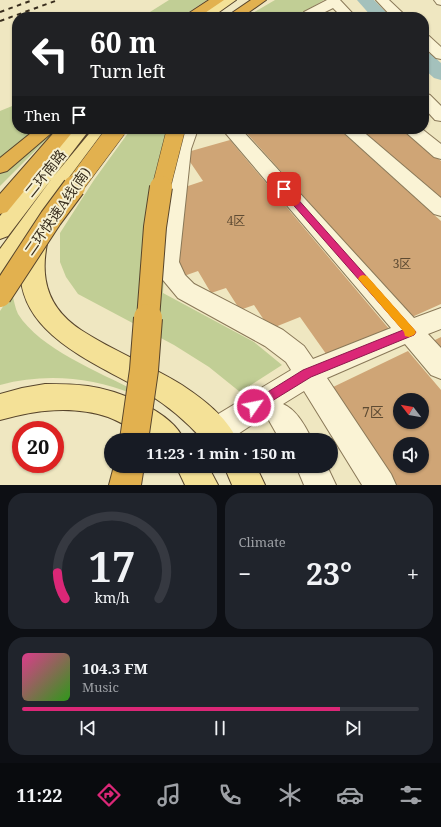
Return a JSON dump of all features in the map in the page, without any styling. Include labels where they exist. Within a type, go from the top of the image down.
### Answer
[{"type":"highway","points":[[198,12],[218,0]]},
{"type":"highway","points":[[241,12],[260,0]]},
{"type":"highway","points":[[257,12],[273,0]]},
{"type":"highway","points":[[0,167],[41,134]]},
{"type":"highway","points":[[3,221],[63,134]]},
{"type":"highway","name":"二环快速A线(南)","points":[[0,296],[63,201],[113,134]]},
{"type":"highway","points":[[135,433],[145,355],[158,203],[167,158],[174,134]]},
{"type":"highway","points":[[125,485],[128,473]]},
{"type":"main road","points":[[211,12],[230,0]]},
{"type":"main road","points":[[228,12],[247,0]]},
{"type":"main road","name":"二环南路","points":[[3,221],[77,134]]},
{"type":"main road","name":"二环南路","points":[[61,180],[98,134]]},
{"type":"main road","points":[[0,266],[61,180]]},
{"type":"main road","points":[[61,180],[40,226],[34,246],[31,266],[32,283],[44,312],[54,324],[82,345],[173,394],[190,407],[215,433]]},
{"type":"main road","points":[[0,407],[35,398],[58,395],[81,397],[104,402],[126,410],[148,422],[161,433]]},
{"type":"main road","points":[[195,473],[202,485]]},
{"type":"main road","points":[[243,473],[249,485]]},
{"type":"lane","points":[[382,0],[395,12]]},
{"type":"lane","points":[[315,12],[334,1],[344,12]]},
{"type":"lane","points":[[429,44],[441,56]]},
{"type":"lane","points":[[429,59],[441,56]]},
{"type":"lane","points":[[429,103],[441,116]]},
{"type":"lane","points":[[187,134],[182,149],[168,262],[175,280],[186,290],[286,346],[295,354],[346,430],[380,485]]},
{"type":"lane","points":[[235,134],[441,368]]},
{"type":"lane","points":[[355,134],[441,210]]},
{"type":"lane","points":[[417,134],[441,153]]},
{"type":"lane","points":[[222,433],[307,374],[441,318]]},
{"type":"lane","points":[[314,473],[320,485]]},
{"type":"green space","points":[[169,0],[207,0],[189,12],[150,12]]},
{"type":"green space","points":[[275,0],[324,0],[303,12],[255,12]]},
{"type":"green space","points":[[12,106],[12,134],[52,134],[0,186],[0,111]]},
{"type":"green space","points":[[127,134],[182,134],[167,211],[163,293],[254,342],[282,365],[240,392],[209,367],[174,345],[78,294],[66,277],[60,262],[60,233],[94,180]]},
{"type":"green space","points":[[12,293],[18,314],[28,327],[41,338],[55,349],[88,368],[136,391],[133,394],[100,384],[51,378],[17,381],[0,385],[0,311]]},
{"type":"building","points":[[247,134],[345,134],[441,221],[441,304],[412,317]]},
{"type":"building","points":[[365,134],[408,134],[441,161],[441,200]]},
{"type":"building","points":[[230,140],[390,330],[329,358],[300,317],[270,329],[254,305],[240,310],[226,288],[211,293],[198,271],[184,276],[170,250],[179,189],[203,181],[184,153]]},
{"type":"building","points":[[441,337],[441,354],[431,342]]},
{"type":"building","points":[[408,351],[441,390],[441,485],[397,485],[331,388]]},
{"type":"waterway","points":[[365,0],[377,12]]},
{"type":"waterway","points":[[429,63],[441,74]]},
{"type":"railway","points":[[0,12],[33,0]]},
{"type":"railway","points":[[25,12],[58,0]]},
{"type":"railway","points":[[0,21],[12,17]]},
{"type":"slow traffic","points":[[363,279],[410,332],[409,333]]},
{"type":"route","points":[[254,406],[307,374],[410,332],[284,189]]}]
